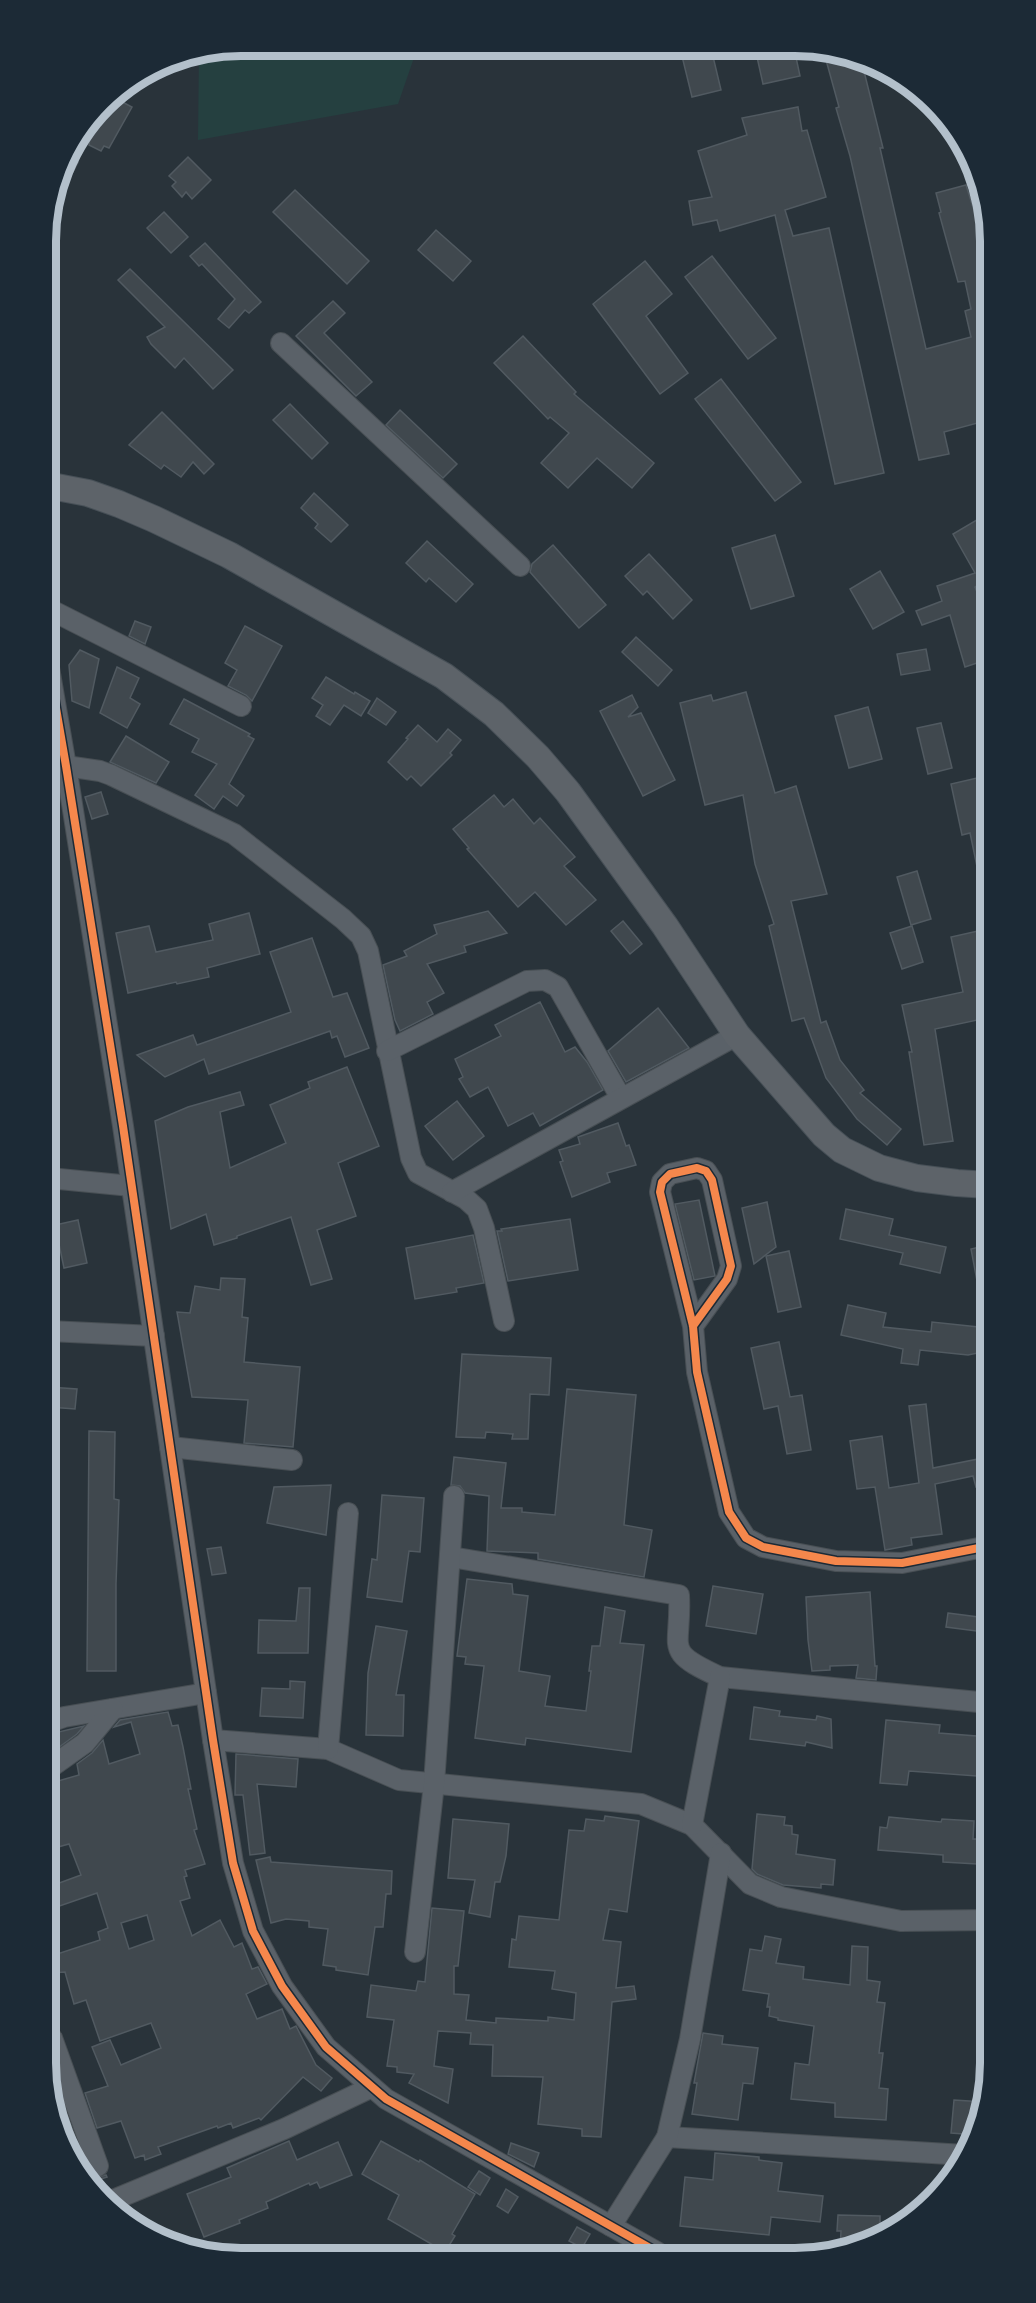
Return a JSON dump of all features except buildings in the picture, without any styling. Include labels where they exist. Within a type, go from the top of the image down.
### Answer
[{"type":"main road","points":[[56,487],[119,504],[229,555],[444,676],[495,714],[538,757],[568,792],[665,926],[737,1035],[808,1118],[842,1150],[879,1168],[917,1178],[980,1185]]},
{"type":"street","points":[[281,343],[519,566]]},
{"type":"street","points":[[56,612],[241,706]]},
{"type":"street","points":[[56,707],[154,1336],[213,1740],[233,1863],[253,1931],[282,1986],[326,2047],[386,2099],[650,2248]]},
{"type":"street","points":[[66,766],[111,775],[234,834],[343,919],[366,942],[411,1158],[418,1173],[466,1199],[477,1209],[484,1228],[504,1322]]},
{"type":"street","points":[[387,1051],[527,981],[544,980],[558,987],[621,1098]]},
{"type":"street","points":[[452,1192],[737,1035]]},
{"type":"street","points":[[693,1326],[727,1280],[731,1266],[712,1180],[706,1171],[697,1168],[670,1174],[662,1182],[660,1192],[693,1326],[697,1372],[729,1512],[746,1538],[763,1547],[836,1561],[903,1563],[980,1548]]},
{"type":"street","points":[[55,1179],[131,1186]]},
{"type":"street","points":[[55,1331],[154,1336]]},
{"type":"street","points":[[170,1447],[292,1460]]},
{"type":"street","points":[[415,1952],[434,1784],[454,1496]]},
{"type":"street","points":[[328,1749],[348,1513]]},
{"type":"street","points":[[451,1557],[679,1595],[677,1647],[684,1659],[720,1677],[980,1702]]},
{"type":"street","points":[[692,1825],[720,1677]]},
{"type":"street","points":[[55,1721],[113,1708],[206,1693]]},
{"type":"street","points":[[55,1764],[85,1743],[113,1708]]},
{"type":"street","points":[[213,1740],[328,1749],[399,1780],[641,1804],[692,1825],[750,1884],[781,1897],[901,1920],[980,1920]]},
{"type":"street","points":[[611,2226],[667,2137],[690,2039],[721,1853]]},
{"type":"street","points":[[55,2049],[98,2166]]},
{"type":"street","points":[[116,2199],[284,2129],[372,2087]]},
{"type":"street","points":[[667,2137],[956,2154]]},
{"type":"green space","points":[[240,56],[415,56],[398,104],[198,140],[199,61]]},
{"type":"cycle path","points":[[56,707],[123,1126],[213,1740],[233,1863],[253,1931],[282,1986],[326,2047],[386,2099],[650,2248]]},
{"type":"cycle path","points":[[697,1168],[706,1171],[712,1180],[731,1266],[727,1279],[693,1326],[660,1192],[662,1182],[670,1174],[697,1168]]},
{"type":"cycle path","points":[[693,1326],[697,1372],[729,1512],[746,1538],[763,1547],[836,1561],[902,1563],[980,1548]]}]
